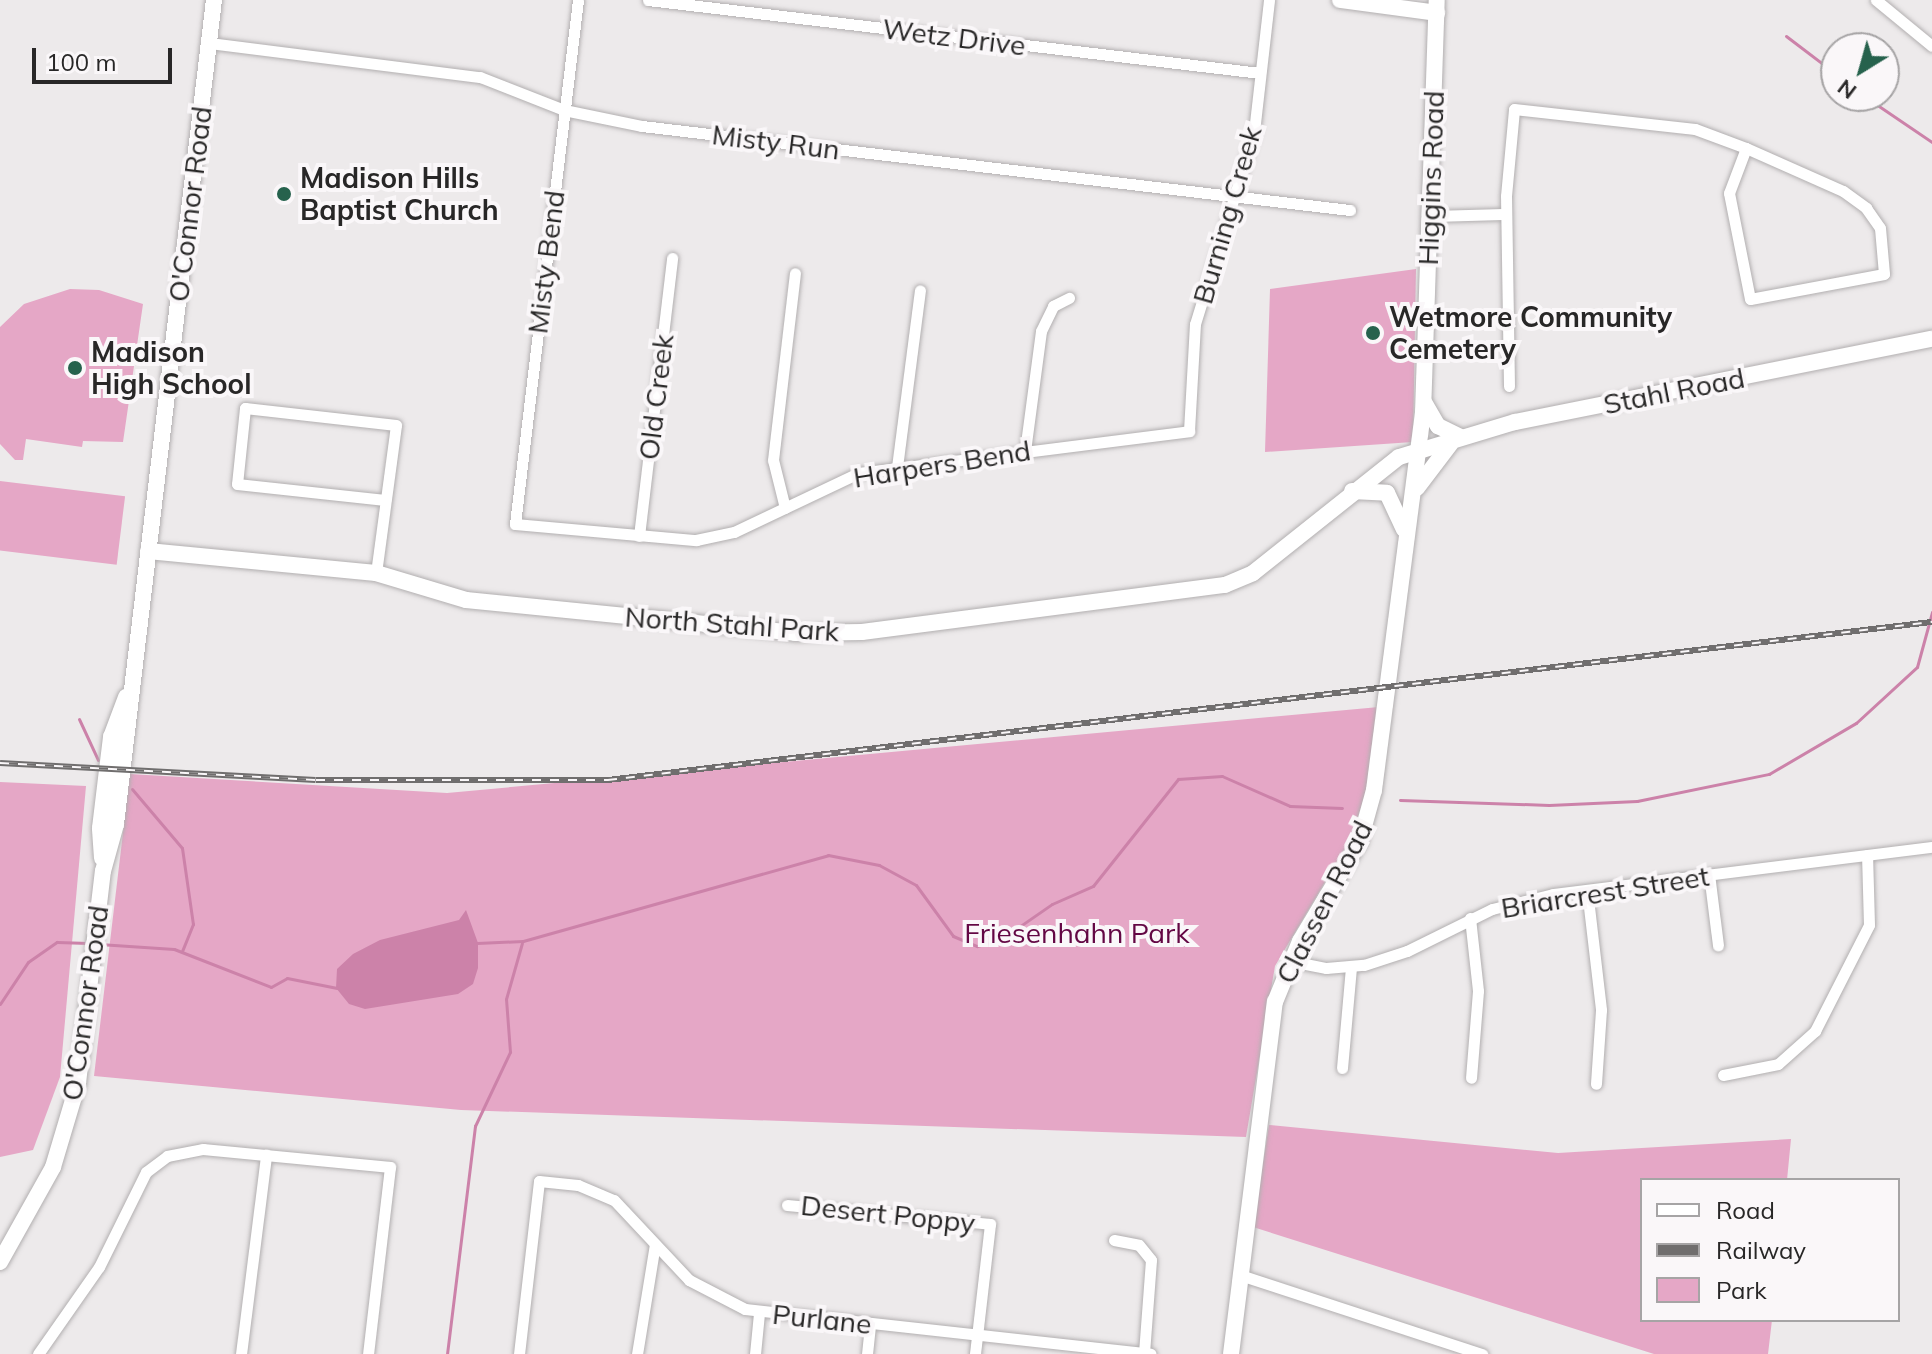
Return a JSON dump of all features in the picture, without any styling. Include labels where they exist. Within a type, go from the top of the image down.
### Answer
[{"type":"street","name":"O'Connor Road","points":[[0,1262],[58,1155],[78,1083],[119,727],[129,693],[148,551],[214,0]]},
{"type":"street","name":"Misty Bend","points":[[515,524],[578,0]]},
{"type":"street","name":"Wetz Drive","points":[[648,0],[1260,73]]},
{"type":"street","name":"Burning Creek","points":[[1189,431],[1195,324],[1254,132],[1269,0]]},
{"type":"street","points":[[1340,0],[1437,6]]},
{"type":"street","points":[[1876,0],[1932,46]]},
{"type":"street","name":"Higgins Road","points":[[1418,451],[1423,400],[1437,6]]},
{"type":"street","name":"Misty Run","points":[[209,43],[480,77],[564,110],[642,126],[1350,210]]},
{"type":"street","points":[[1509,386],[1506,214],[1514,109],[1695,129],[1746,148],[1843,191],[1866,208],[1880,228],[1884,274],[1750,299],[1729,193],[1746,148]]},
{"type":"street","points":[[1430,216],[1506,214]]},
{"type":"street","name":"Old Creek","points":[[639,536],[672,258]]},
{"type":"street","points":[[785,508],[773,460],[795,273]]},
{"type":"street","points":[[897,467],[920,290]]},
{"type":"street","points":[[1025,451],[1041,331],[1053,306],[1069,298]]},
{"type":"street","name":"Stahl Road","points":[[1418,451],[1459,438],[1932,339]]},
{"type":"street","points":[[1412,496],[1437,455],[1459,438],[1438,426],[1423,400]]},
{"type":"street","points":[[376,573],[396,425],[245,408],[237,484],[385,500]]},
{"type":"street","name":"Harpers Bend","points":[[515,524],[639,536],[722,536],[845,478],[897,467],[1189,431]]},
{"type":"street","name":"North Stahl Park","points":[[148,551],[376,573],[466,600],[837,635],[1225,585],[1265,564],[1381,467],[1418,451]]},
{"type":"street","name":"Classen Road","points":[[1231,1354],[1271,1025],[1290,961],[1368,821],[1418,451]]},
{"type":"street","points":[[1350,492],[1387,493],[1405,532]]},
{"type":"street","name":"Briarcrest Street","points":[[1290,961],[1351,967],[1407,951],[1470,918],[1522,900],[1932,847]]},
{"type":"street","points":[[1723,1075],[1778,1064],[1815,1031],[1869,925],[1867,855]]},
{"type":"street","points":[[1709,874],[1718,945]]},
{"type":"street","points":[[1587,890],[1601,1010],[1596,1084]]},
{"type":"street","points":[[1470,918],[1478,991],[1471,1078]]},
{"type":"street","points":[[1342,1068],[1351,967]]},
{"type":"street","points":[[38,1354],[99,1267],[139,1184],[156,1163],[186,1149],[390,1167],[368,1354]]},
{"type":"street","points":[[241,1354],[266,1155]]},
{"type":"street","name":"Purlane","points":[[519,1354],[539,1181],[595,1189],[634,1217],[655,1244],[702,1290],[759,1313],[1151,1354]]},
{"type":"street","name":"Desert Poppy","points":[[787,1205],[990,1224],[977,1334]]},
{"type":"street","points":[[1114,1240],[1139,1245],[1151,1260],[1144,1353]]},
{"type":"street","points":[[637,1354],[655,1244]]},
{"type":"street","points":[[1240,1275],[1482,1354]]},
{"type":"street","points":[[755,1354],[759,1313]]},
{"type":"street","points":[[867,1354],[870,1323]]},
{"type":"street","points":[[975,1354],[977,1334]]},
{"type":"green space","points":[[1416,269],[1413,442],[1265,452],[1270,289]]},
{"type":"green space","points":[[70,289],[99,290],[143,304],[123,442],[83,441],[82,447],[26,439],[23,460],[15,460],[0,444],[0,327],[24,304]]},
{"type":"green space","points":[[0,481],[125,496],[117,565],[0,551]]},
{"type":"green space","name":"Friesenhahn Park","points":[[1379,707],[1368,787],[1350,840],[1275,966],[1246,1137],[461,1110],[94,1076],[130,774],[447,793]]},
{"type":"green space","points":[[0,782],[86,786],[60,1077],[33,1150],[0,1157]]},
{"type":"green space","points":[[1269,1125],[1558,1153],[1791,1139],[1787,1178],[1640,1178],[1640,1322],[1772,1322],[1768,1354],[1654,1354],[1253,1227]]},
{"type":"shaded area","points":[[466,910],[478,943],[478,968],[473,984],[458,994],[365,1009],[349,1004],[336,988],[337,969],[353,954],[380,940],[459,920]]},
{"type":"waterway","points":[[1786,36],[1820,62]]},
{"type":"waterway","points":[[1888,112],[1932,142]]},
{"type":"waterway","points":[[1400,800],[1549,805],[1637,801],[1769,774],[1856,723],[1917,667],[1932,612]]},
{"type":"waterway","points":[[79,719],[98,760]]},
{"type":"waterway","points":[[477,943],[523,941],[828,855],[879,865],[916,885],[953,936],[977,946],[1000,940],[1052,904],[1093,886],[1178,779],[1222,776],[1290,806],[1342,808]]},
{"type":"waterway","points":[[132,789],[182,848],[193,924],[182,951]]},
{"type":"waterway","points":[[0,1004],[28,962],[57,942],[88,943]]},
{"type":"waterway","points":[[447,1354],[475,1126],[510,1052],[506,999],[522,943]]},
{"type":"waterway","points":[[99,944],[174,949],[271,987],[287,978],[337,988]]},
{"type":"railway","points":[[0,763],[316,780],[608,780],[1932,622]]},
{"type":"place","name":"Madison Hills Baptist Church","points":[[284,194]]},
{"type":"place","name":"Wetmore Community Cemetery","points":[[1373,333]]},
{"type":"place","name":"Madison High School","points":[[75,368]]}]
